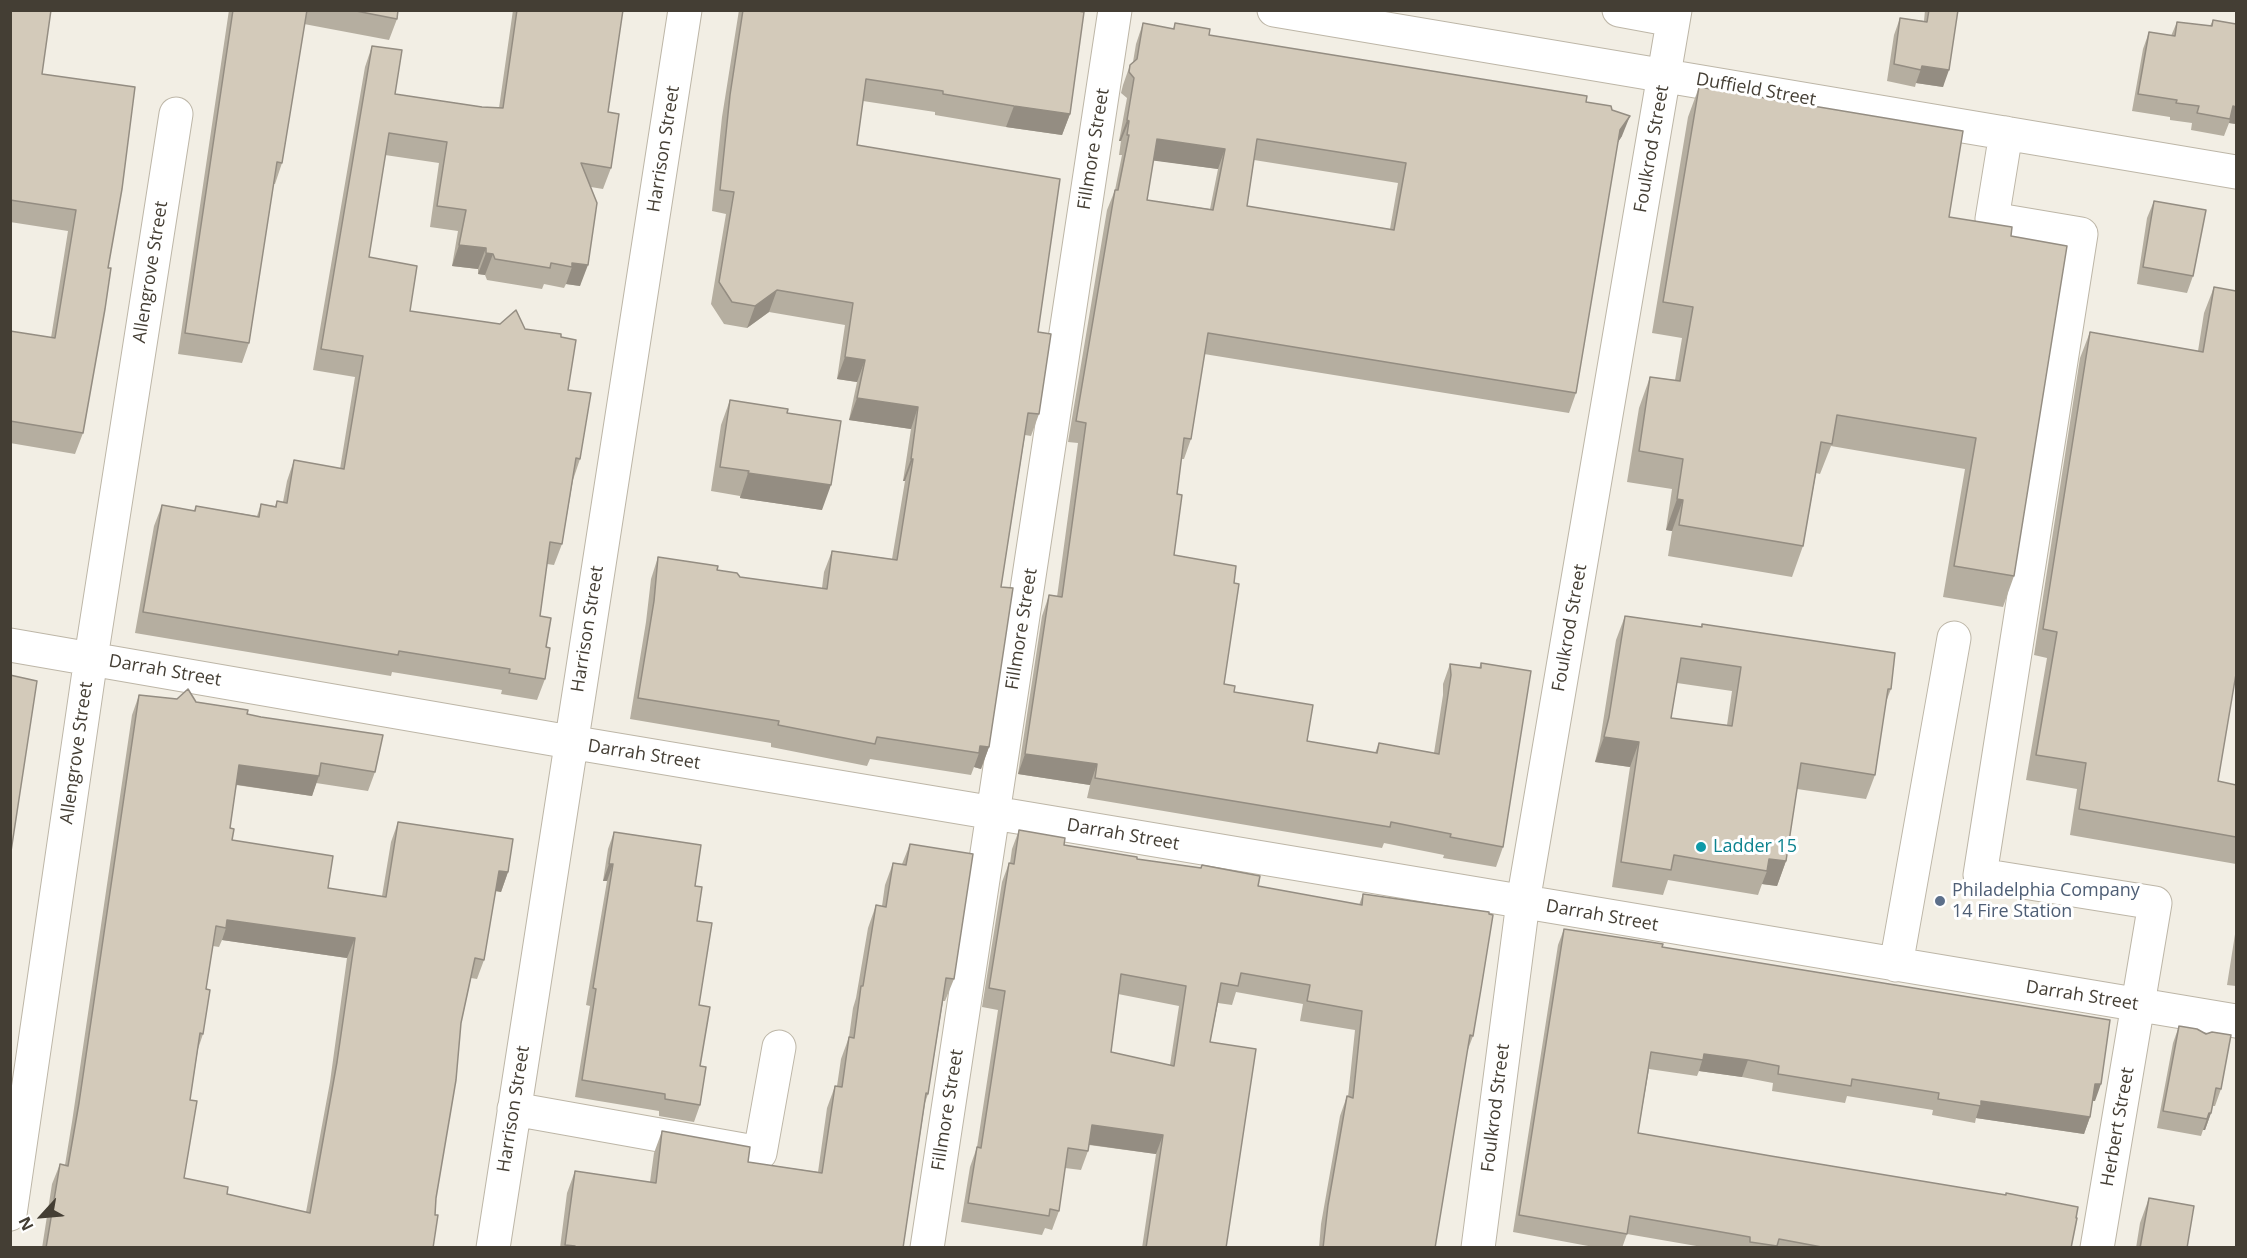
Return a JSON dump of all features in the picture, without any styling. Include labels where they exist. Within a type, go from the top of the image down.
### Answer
[{"type":"street","name":"Harrison Street","points":[[493,1248],[685,10]]},
{"type":"street","name":"Fillmore Street","points":[[927,1248],[1115,10]]},
{"type":"street","name":"Duffield Street","points":[[1274,10],[1412,22],[1665,75],[2236,172]]},
{"type":"street","points":[[1619,10],[1674,15]]},
{"type":"street","name":"Foulkrod Street","points":[[1478,1248],[1523,902],[1674,15]]},
{"type":"street","name":"Allengrove Street","points":[[10,1214],[91,658],[176,114]]},
{"type":"street","name":"Herbert Street","points":[[2006,133],[1992,219],[2081,234],[1980,874],[2155,903],[2097,1248]]},
{"type":"street","points":[[1896,965],[1954,638]]},
{"type":"street","name":"Darrah Street","points":[[10,645],[570,742],[2236,1021]]},
{"type":"street","points":[[514,1109],[760,1153],[779,1047]]},
{"type":"building","points":[[10,10],[51,10],[42,74],[135,87],[122,189],[108,268],[111,268],[105,309],[83,433],[10,421],[10,331],[55,338],[76,210],[10,200]]},
{"type":"building","points":[[233,10],[307,10],[282,163],[277,162],[249,343],[185,333]]},
{"type":"building","points":[[351,10],[398,10],[397,19]]},
{"type":"building","points":[[517,10],[623,10],[608,112],[619,114],[611,168],[581,163],[597,203],[588,265],[572,263],[572,267],[551,263],[550,268],[495,259],[493,254],[486,253],[486,248],[459,245],[466,210],[437,206],[447,142],[389,133],[369,257],[417,266],[410,311],[500,324],[516,310],[525,329],[561,334],[561,337],[576,340],[568,390],[591,393],[580,459],[576,458],[562,544],[550,542],[540,616],[551,618],[546,647],[550,648],[545,679],[509,673],[510,669],[399,651],[398,655],[143,612],[162,505],[195,511],[196,506],[259,517],[261,504],[276,507],[277,501],[287,503],[294,460],[344,469],[363,356],[321,349],[372,46],[402,50],[395,94],[503,108]]},
{"type":"building","points":[[743,10],[1072,10],[1084,12],[1070,114],[866,79],[857,145],[1060,179],[1038,332],[1051,334],[1039,414],[1028,413],[1001,587],[1013,588],[989,747],[980,746],[979,753],[877,737],[875,744],[778,725],[779,721],[638,698],[654,601],[658,557],[718,566],[717,570],[737,573],[740,577],[827,589],[832,551],[897,560],[913,459],[911,459],[918,407],[857,398],[865,360],[845,357],[853,303],[777,290],[755,306],[732,302],[719,282],[734,192],[720,190],[730,95]]},
{"type":"building","points":[[1929,10],[1958,10],[1949,70],[1922,66],[1921,70],[1894,64],[1900,18],[1927,22]]},
{"type":"building","points":[[2213,20],[2236,24],[2236,107],[2233,106],[2230,119],[2197,113],[2199,106],[2176,103],[2177,100],[2138,94],[2149,32],[2175,36],[2177,22],[2212,26]]},
{"type":"building","points":[[1143,23],[1174,29],[1175,23],[1210,29],[1209,35],[1587,96],[1586,102],[1611,106],[1612,110],[1630,116],[1620,130],[1576,393],[1208,333],[1191,439],[1184,438],[1177,494],[1182,495],[1174,555],[1236,566],[1234,583],[1239,584],[1224,684],[1235,686],[1234,692],[1313,705],[1307,741],[1377,753],[1379,743],[1439,754],[1451,675],[1450,664],[1481,668],[1481,663],[1531,671],[1503,847],[1391,822],[1390,827],[1095,778],[1097,764],[1025,754],[1049,595],[1062,597],[1086,423],[1076,421],[1115,190],[1118,190],[1129,135],[1127,135],[1129,121],[1127,120],[1134,78],[1129,72],[1130,65],[1137,59]],"holes":[[[1157,139],[1225,149],[1213,210],[1147,200]],[[1257,139],[1406,163],[1394,230],[1247,206]]]},
{"type":"building","points":[[1699,87],[1963,131],[1949,217],[2012,227],[2011,236],[2067,246],[2014,576],[1954,566],[1976,438],[1837,415],[1832,444],[1821,442],[1803,546],[1679,525],[1683,500],[1677,499],[1683,459],[1639,451],[1650,377],[1680,381],[1693,307],[1663,302]]},
{"type":"building","points":[[2154,201],[2206,210],[2193,276],[2143,267]]},
{"type":"building","points":[[2214,287],[2236,291],[2236,674],[2218,781],[2236,785],[2236,837],[2079,809],[2086,763],[2036,755],[2057,632],[2043,629],[2090,332],[2203,352]]},
{"type":"building","points":[[730,400],[788,409],[787,413],[841,421],[831,485],[720,467]]},
{"type":"building","points":[[1625,616],[1702,627],[1702,624],[1895,653],[1891,689],[1888,689],[1875,775],[1801,763],[1786,861],[1769,859],[1767,871],[1674,855],[1671,870],[1621,862],[1639,742],[1604,737]],"holes":[[[1681,658],[1741,667],[1732,726],[1671,718]]]},
{"type":"building","points":[[10,675],[37,681],[10,858]]},
{"type":"building","points":[[188,689],[196,702],[248,710],[247,714],[261,717],[383,735],[375,772],[321,763],[319,776],[239,765],[230,828],[234,829],[232,840],[333,856],[328,888],[386,897],[398,822],[513,839],[508,872],[499,871],[484,960],[475,958],[461,1023],[456,1080],[436,1198],[435,1215],[438,1215],[433,1248],[46,1248],[60,1164],[68,1166],[79,1103],[139,695],[177,699]],"holes":[[[227,920],[355,938],[337,1062],[310,1213],[227,1194],[228,1187],[184,1178],[197,1101],[190,1100],[200,1033],[203,1034],[210,990],[206,989],[216,926],[226,928]]]},
{"type":"building","points":[[1019,830],[1065,838],[1064,845],[1137,857],[1137,859],[1201,868],[1202,865],[1260,876],[1258,886],[1362,905],[1363,894],[1489,912],[1493,915],[1473,1036],[1470,1035],[1435,1248],[1323,1248],[1347,1096],[1353,1098],[1362,1011],[1307,1001],[1310,985],[1241,973],[1238,986],[1221,983],[1210,1042],[1256,1049],[1226,1248],[1146,1248],[1163,1135],[1092,1125],[1088,1151],[1068,1148],[1059,1211],[1050,1209],[1049,1216],[968,1203],[977,1147],[981,1148],[1005,991],[989,988],[1009,863],[1014,864]],"holes":[[[1121,974],[1186,986],[1174,1066],[1111,1052]]]},
{"type":"building","points":[[614,832],[701,845],[695,886],[702,887],[697,921],[712,923],[699,1005],[710,1007],[700,1066],[706,1067],[700,1105],[665,1099],[665,1094],[582,1080],[596,989],[593,988],[613,864],[609,864]]},
{"type":"building","points":[[910,844],[973,854],[954,979],[946,978],[903,1248],[575,1248],[575,1246],[565,1245],[575,1171],[656,1183],[662,1131],[750,1147],[748,1162],[822,1173],[835,1086],[842,1087],[849,1037],[854,1038],[876,905],[886,907],[893,863],[906,865]]},
{"type":"building","points":[[1564,929],[2110,1020],[2101,1084],[2095,1084],[2090,1117],[1981,1101],[1981,1106],[1938,1099],[1939,1093],[1852,1079],[1851,1086],[1778,1074],[1779,1066],[1748,1060],[1704,1054],[1703,1060],[1651,1052],[1638,1133],[2006,1195],[2006,1193],[2078,1207],[2071,1248],[1827,1248],[1779,1239],[1777,1246],[1750,1242],[1750,1237],[1630,1216],[1627,1234],[1519,1215]]},
{"type":"building","points":[[2179,1026],[2197,1029],[2206,1034],[2212,1032],[2231,1035],[2221,1089],[2216,1088],[2211,1113],[2207,1119],[2163,1111]]},
{"type":"building","points":[[2149,1198],[2194,1206],[2187,1248],[2140,1248]]},
{"type":"place","name":"Ladder 15","points":[[1701,847]]},
{"type":"place","name":"Philadelphia Company 14 Fire Station","points":[[1940,901]]}]
